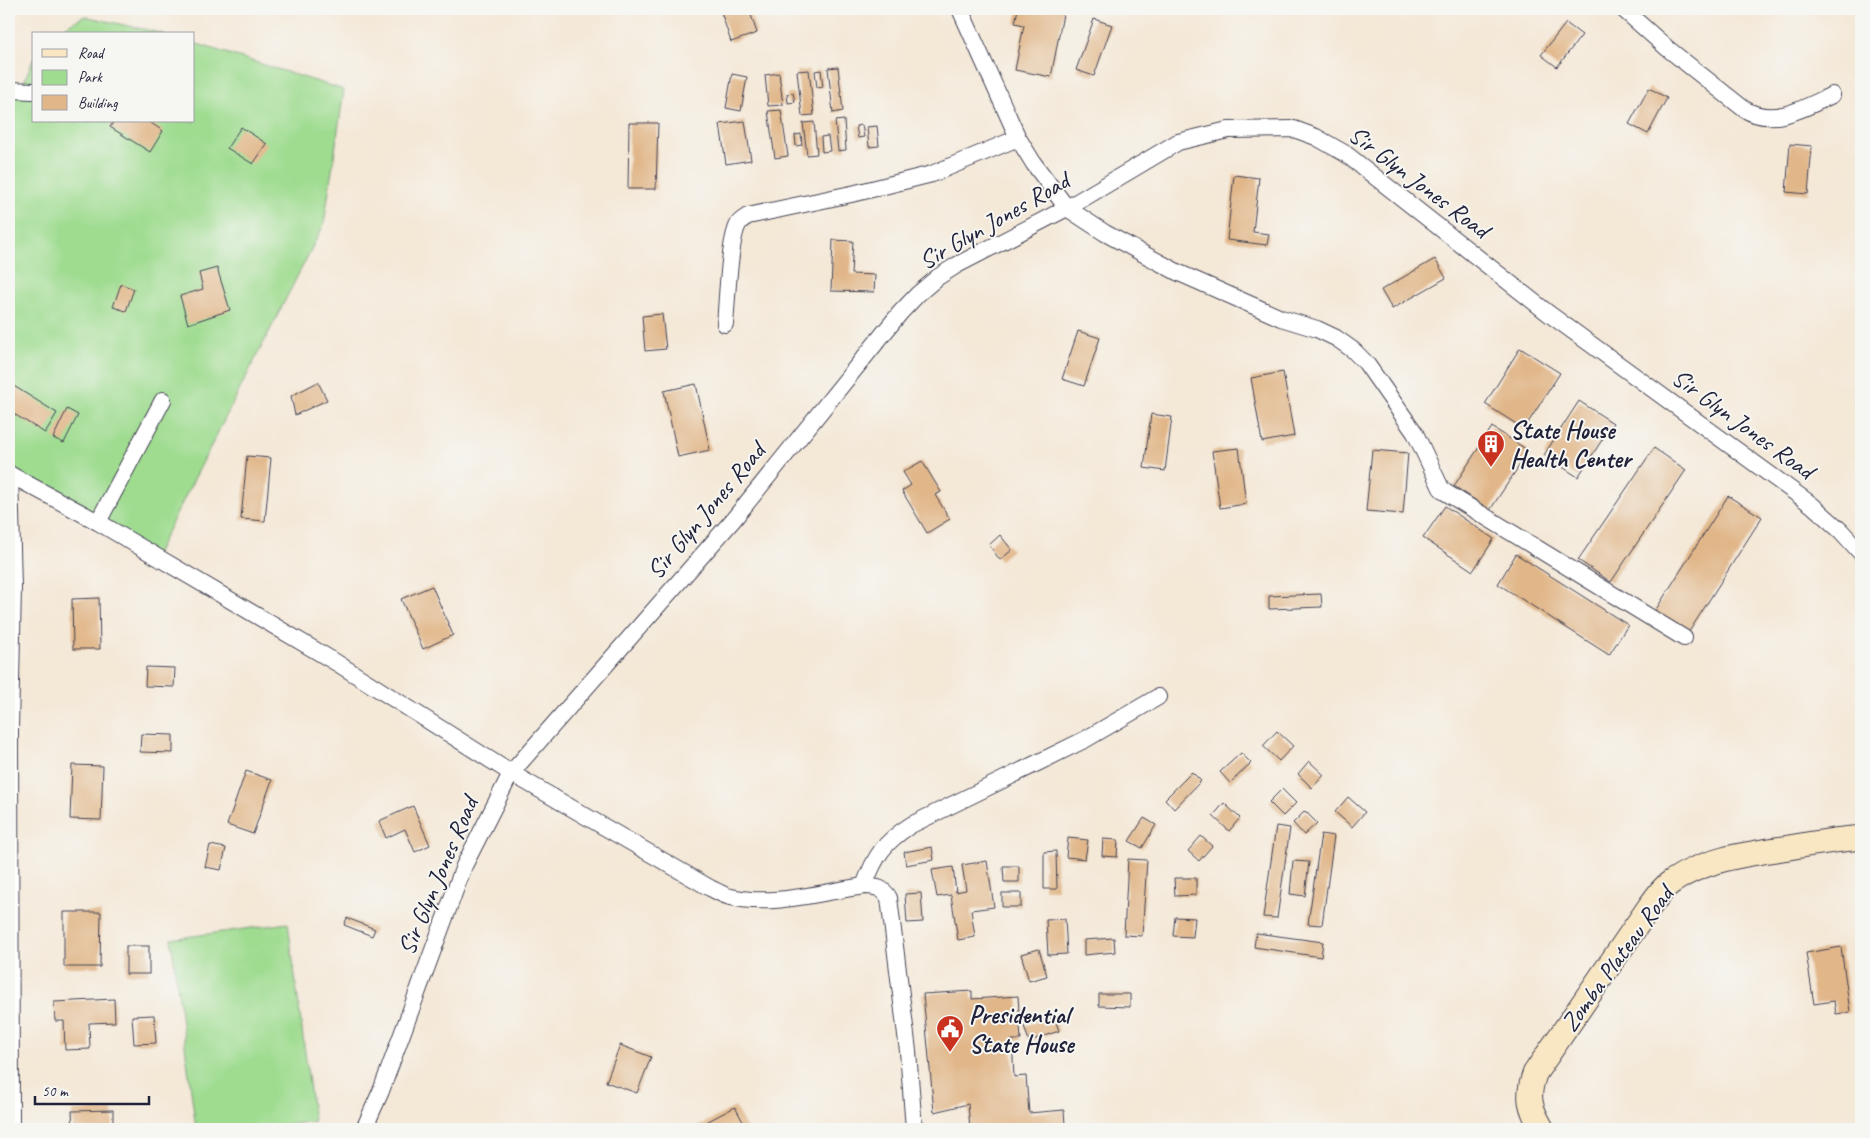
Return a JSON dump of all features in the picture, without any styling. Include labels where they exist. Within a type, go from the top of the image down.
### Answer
[{"type":"street","points":[[960,9],[1018,138],[1034,164],[1067,208],[1105,233],[1177,272],[1281,318],[1317,329],[1348,346],[1366,363],[1415,433],[1438,482],[1445,492],[1684,638]]},
{"type":"street","points":[[1623,9],[1667,48],[1744,109],[1756,116],[1783,116],[1832,95]]},
{"type":"street","points":[[9,90],[32,91]]},
{"type":"street","name":"Sir Glyn Jones Road","points":[[364,1129],[381,1092],[464,866],[511,773],[733,520],[900,313],[918,294],[938,277],[957,265],[1067,208],[1178,142],[1228,130],[1294,129],[1316,137],[1346,154],[1548,313],[1812,506],[1841,531],[1861,553]]},
{"type":"street","points":[[725,324],[729,271],[736,230],[743,219],[748,216],[856,193],[932,174],[1018,138]]},
{"type":"street","points":[[98,522],[163,400]]},
{"type":"street","points":[[9,474],[98,522],[337,663],[511,773],[728,897],[770,901],[864,886],[878,887],[885,891],[889,898],[908,1051],[914,1129]]},
{"type":"street","points":[[9,474],[13,588],[10,729],[11,1129]]},
{"type":"street","points":[[864,886],[872,863],[884,846],[911,825],[1086,739],[1158,697]]},
{"type":"street","name":"Zomba Plateau Road","points":[[1542,1129],[1530,1103],[1531,1085],[1536,1073],[1661,890],[1690,871],[1720,860],[1830,841],[1861,838]]},
{"type":"green space","points":[[84,16],[156,32],[56,32]]},
{"type":"green space","points":[[195,43],[344,90],[324,224],[155,556],[9,474],[9,92],[20,92],[32,62],[32,122],[195,122]]},
{"type":"green space","points":[[288,923],[314,1121],[254,1129],[196,1129],[171,939]]},
{"type":"building","points":[[720,9],[749,9],[757,33],[731,42]]},
{"type":"building","points":[[1018,9],[1064,9],[1051,77],[1015,70],[1024,25],[1015,23]]},
{"type":"building","points":[[1094,19],[1112,25],[1094,76],[1076,70]]},
{"type":"building","points":[[1566,23],[1582,35],[1557,67],[1541,55]]},
{"type":"building","points":[[838,67],[843,111],[833,113],[828,68]]},
{"type":"building","points":[[809,70],[814,115],[802,116],[797,71]]},
{"type":"building","points":[[821,70],[823,87],[817,88],[815,71]]},
{"type":"building","points":[[779,73],[783,105],[768,106],[765,75]]},
{"type":"building","points":[[732,74],[747,77],[741,111],[726,108]]},
{"type":"building","points":[[1649,88],[1667,98],[1648,134],[1629,124]]},
{"type":"building","points":[[793,93],[795,102],[788,103],[787,94]]},
{"type":"building","points":[[781,110],[788,156],[775,158],[768,111]]},
{"type":"building","points":[[844,120],[846,150],[838,151],[835,121]]},
{"type":"building","points":[[745,121],[751,160],[726,164],[720,124]]},
{"type":"building","points":[[113,122],[150,122],[163,131],[150,152],[110,127]]},
{"type":"building","points":[[814,122],[817,154],[807,155],[803,123]]},
{"type":"building","points":[[629,123],[658,123],[656,189],[628,189]]},
{"type":"building","points":[[862,125],[864,137],[858,138],[856,126]]},
{"type":"building","points":[[877,126],[879,146],[869,147],[867,127]]},
{"type":"building","points":[[241,127],[267,144],[253,164],[227,148]]},
{"type":"building","points":[[801,134],[802,145],[796,146],[795,135]]},
{"type":"building","points":[[828,136],[830,151],[822,152],[821,137]]},
{"type":"building","points":[[1790,144],[1812,146],[1808,194],[1786,192]]},
{"type":"building","points":[[1234,175],[1259,178],[1253,232],[1269,234],[1267,245],[1227,240]]},
{"type":"building","points":[[833,240],[853,241],[851,274],[875,275],[874,292],[831,291]]},
{"type":"building","points":[[1435,259],[1446,278],[1392,309],[1381,290]]},
{"type":"building","points":[[217,268],[230,310],[188,324],[180,296],[203,289],[199,273]]},
{"type":"building","points":[[121,284],[134,289],[126,311],[113,307]]},
{"type":"building","points":[[662,314],[666,349],[645,351],[642,316]]},
{"type":"building","points":[[1078,331],[1100,338],[1084,386],[1062,379]]},
{"type":"building","points":[[1520,348],[1560,373],[1524,429],[1485,404]]},
{"type":"building","points":[[1283,372],[1294,436],[1262,442],[1251,378]]},
{"type":"building","points":[[318,382],[327,400],[295,415],[291,396]]},
{"type":"building","points":[[9,383],[57,413],[45,433],[9,411]]},
{"type":"building","points":[[696,384],[710,450],[678,457],[664,391]]},
{"type":"building","points":[[1579,401],[1613,423],[1578,477],[1544,455]]},
{"type":"building","points":[[67,409],[78,415],[64,443],[53,438]]},
{"type":"building","points":[[1151,414],[1172,417],[1165,471],[1144,468]]},
{"type":"building","name":"State House Health Center","points":[[1492,427],[1529,451],[1490,510],[1454,486]]},
{"type":"building","points":[[1239,448],[1246,504],[1220,508],[1212,451]]},
{"type":"building","points":[[1654,448],[1686,470],[1611,582],[1578,560]]},
{"type":"building","points":[[1372,450],[1408,453],[1403,514],[1366,511]]},
{"type":"building","points":[[247,456],[271,458],[265,521],[241,519]]},
{"type":"building","points":[[922,461],[941,492],[935,495],[950,519],[927,533],[902,491],[911,485],[903,472]]},
{"type":"building","points":[[1728,496],[1762,517],[1687,635],[1653,614]]},
{"type":"building","points":[[1445,506],[1494,539],[1473,571],[1423,538]]},
{"type":"building","points":[[1000,535],[1012,550],[1000,560],[989,545]]},
{"type":"building","points":[[1516,554],[1628,625],[1609,655],[1498,584]]},
{"type":"building","points":[[432,586],[453,635],[423,649],[401,599]]},
{"type":"building","points":[[1321,594],[1322,607],[1269,609],[1269,596]]},
{"type":"building","points":[[99,598],[100,649],[73,649],[72,599]]},
{"type":"building","points":[[146,667],[175,668],[174,687],[145,686]]},
{"type":"building","points":[[1277,731],[1293,746],[1279,761],[1263,746]]},
{"type":"building","points":[[141,734],[173,735],[173,753],[140,752]]},
{"type":"building","points":[[1241,753],[1251,763],[1230,783],[1220,772]]},
{"type":"building","points":[[1309,761],[1324,775],[1312,788],[1298,774]]},
{"type":"building","points":[[72,765],[103,766],[101,820],[70,819]]},
{"type":"building","points":[[246,771],[272,780],[253,834],[227,825]]},
{"type":"building","points":[[1192,772],[1201,781],[1174,809],[1165,799]]},
{"type":"building","points":[[1282,789],[1296,803],[1283,816],[1269,802]]},
{"type":"building","points":[[1348,797],[1365,812],[1352,827],[1335,812]]},
{"type":"building","points":[[1224,803],[1240,818],[1229,831],[1213,816]]},
{"type":"building","points":[[413,806],[430,845],[415,852],[405,829],[386,838],[379,821]]},
{"type":"building","points":[[1305,811],[1317,823],[1304,835],[1293,823]]},
{"type":"building","points":[[1144,818],[1156,825],[1142,848],[1129,841]]},
{"type":"building","points":[[1276,826],[1290,828],[1277,918],[1263,917]]},
{"type":"building","points":[[1321,834],[1334,836],[1322,925],[1308,924]]},
{"type":"building","points":[[1201,836],[1212,846],[1199,861],[1188,851]]},
{"type":"building","points":[[1068,838],[1088,840],[1085,859],[1066,857]]},
{"type":"building","points":[[1103,839],[1118,840],[1117,857],[1102,856]]},
{"type":"building","points":[[210,845],[226,848],[221,870],[205,867]]},
{"type":"building","points":[[932,847],[934,860],[906,865],[904,852]]},
{"type":"building","points":[[1056,851],[1057,889],[1044,889],[1044,852]]},
{"type":"building","points":[[1128,859],[1147,860],[1142,936],[1124,935]]},
{"type":"building","points":[[987,861],[994,907],[971,910],[975,937],[958,940],[951,895],[937,897],[932,870],[953,867],[956,892],[966,890],[962,865]]},
{"type":"building","points":[[1293,861],[1309,862],[1305,896],[1290,894]]},
{"type":"building","points":[[1003,866],[1019,866],[1019,882],[1004,882]]},
{"type":"building","points":[[1174,878],[1196,878],[1196,895],[1175,896]]},
{"type":"building","points":[[921,893],[923,922],[907,923],[905,894]]},
{"type":"building","points":[[1002,893],[1021,893],[1021,907],[1002,907]]},
{"type":"building","points":[[64,912],[101,912],[100,967],[64,967]]},
{"type":"building","points":[[1175,917],[1195,918],[1193,937],[1173,936]]},
{"type":"building","points":[[347,918],[375,929],[372,936],[344,925]]},
{"type":"building","points":[[1065,919],[1067,954],[1048,955],[1046,920]]},
{"type":"building","points":[[1256,933],[1323,942],[1321,957],[1254,947]]},
{"type":"building","points":[[1114,938],[1115,952],[1084,955],[1084,940]]},
{"type":"building","points":[[126,946],[149,946],[149,974],[126,974]]},
{"type":"building","points":[[1841,947],[1850,1012],[1836,1014],[1834,1001],[1814,1004],[1806,953]]},
{"type":"building","points":[[1039,949],[1047,976],[1029,981],[1021,954]]},
{"type":"building","points":[[972,991],[972,999],[1018,996],[1021,1040],[1012,1040],[1014,1077],[1026,1076],[1029,1113],[1064,1110],[1065,1125],[1058,1125],[1059,1129],[970,1129],[968,1104],[934,1112],[923,994]]},
{"type":"building","points":[[1099,994],[1130,994],[1130,1007],[1099,1006]]},
{"type":"building","points":[[114,999],[115,1022],[89,1023],[90,1049],[65,1050],[64,1021],[55,1021],[54,1002]]},
{"type":"building","points":[[154,1015],[156,1043],[134,1044],[132,1016]]},
{"type":"building","points":[[1054,1016],[1059,1031],[1029,1041],[1024,1026]]},
{"type":"building","points":[[620,1045],[651,1057],[637,1093],[606,1082]]},
{"type":"building","points":[[735,1107],[747,1129],[693,1129]]},
{"type":"building","points":[[113,1110],[113,1129],[73,1129],[72,1111]]},
{"type":"place","name":"State House Health Center","points":[[1491,468]]},
{"type":"place","name":"Presidential State House","points":[[950,1053]]}]
